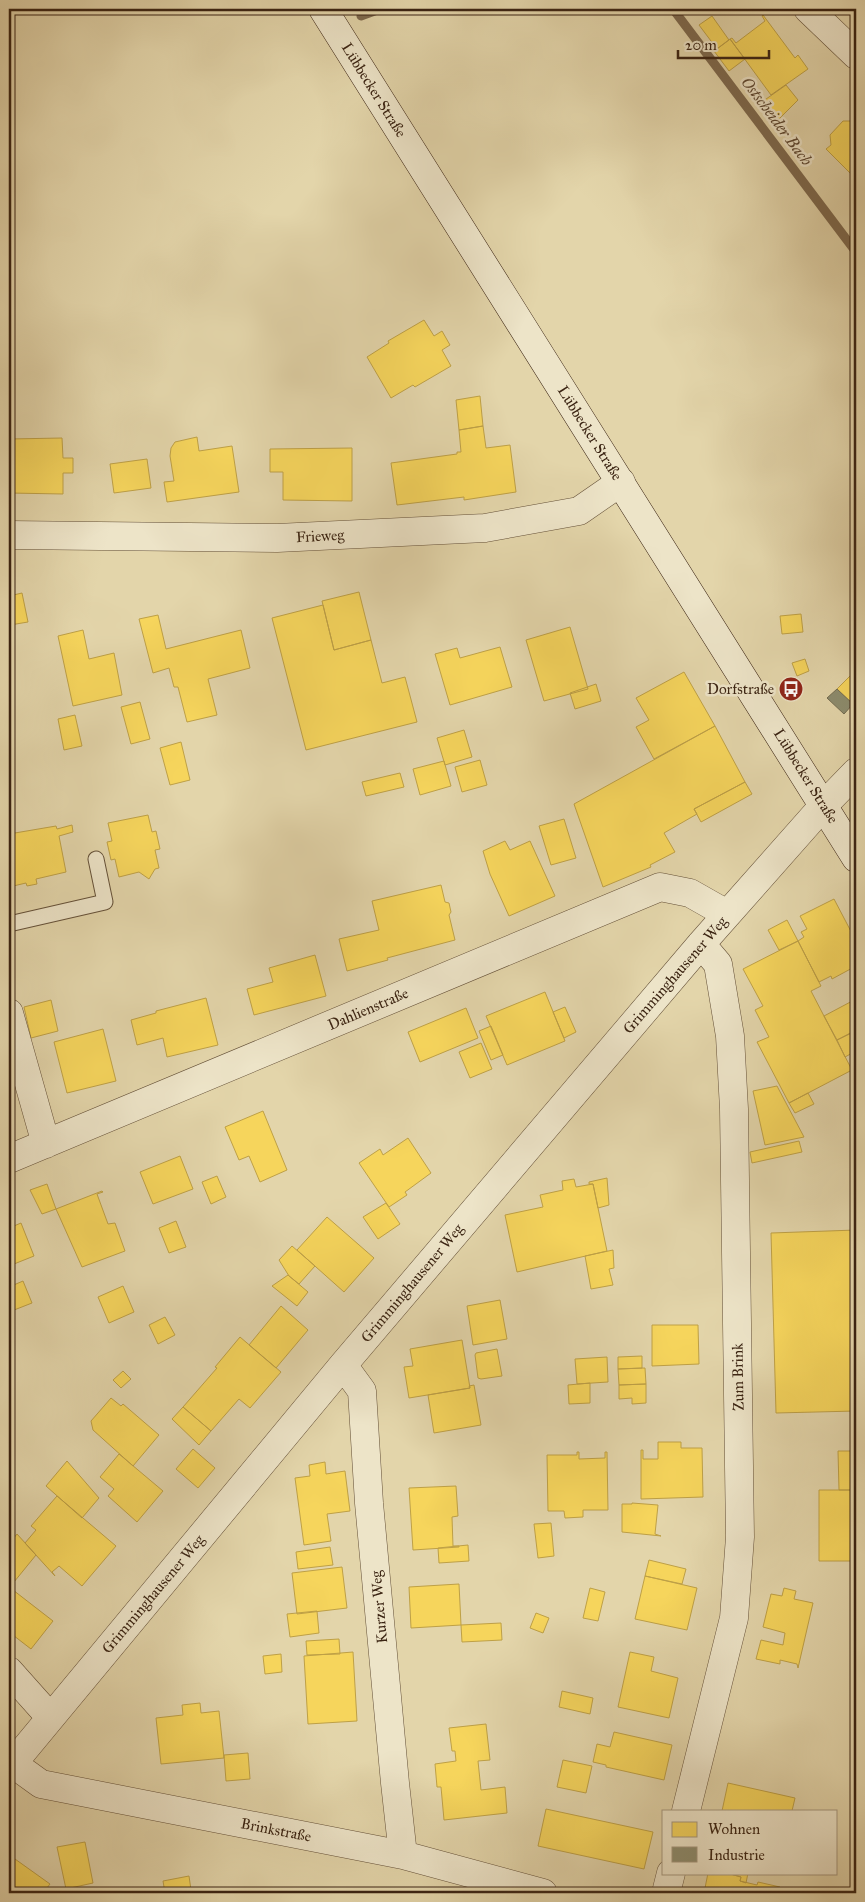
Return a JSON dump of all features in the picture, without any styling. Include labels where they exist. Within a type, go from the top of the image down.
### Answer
[{"type":"street","name":"Lübbecker Straße","points":[[323,9],[856,858]]},
{"type":"street","points":[[808,9],[856,55]]},
{"type":"street","name":"Frieweg","points":[[9,535],[277,538],[485,528],[579,511],[621,482]]},
{"type":"street","points":[[824,805],[856,772]]},
{"type":"street","name":"Grimminghausener Weg","points":[[10,1765],[343,1365],[701,944],[824,805]]},
{"type":"street","name":"Dahlienstraße","points":[[9,1159],[660,887],[690,892],[727,914]]},
{"type":"street","name":"Zum Brink","points":[[686,1810],[734,1618],[740,1537],[734,1119],[730,1036],[718,964],[701,944]]},
{"type":"street","points":[[9,1013],[46,1144]]},
{"type":"street","name":"Kurzer Weg","points":[[343,1365],[362,1392],[369,1503],[395,1784],[404,1855]]},
{"type":"street","points":[[9,1671],[50,1717]]},
{"type":"street","name":"Brinkstraße","points":[[10,1765],[41,1784],[404,1855],[543,1893]]},
{"type":"street","points":[[666,1893],[671,1874]]},
{"type":"lane","points":[[9,924],[105,902],[96,858]]},
{"type":"building: Wohnen","points":[[763,15],[795,58],[798,55],[808,69],[771,95],[730,39],[732,38],[736,43],[765,21]]},
{"type":"building: Wohnen","points":[[712,16],[729,40],[717,49],[699,25]]},
{"type":"building: Wohnen","points":[[730,39],[745,59],[729,71],[714,51]]},
{"type":"building: Wohnen","points":[[786,85],[798,100],[774,124],[759,104]]},
{"type":"building: Wohnen","points":[[856,118],[856,179],[826,149],[831,145],[830,135],[843,121],[853,121]]},
{"type":"building: Wohnen","points":[[424,320],[434,336],[442,331],[450,345],[442,350],[451,366],[415,387],[413,385],[391,398],[367,357],[389,343],[388,341]]},
{"type":"building: Wohnen","points":[[480,396],[483,426],[459,430],[456,400]]},
{"type":"building: Wohnen","points":[[483,426],[486,448],[510,445],[516,492],[464,500],[464,497],[397,505],[391,463],[457,454],[457,452],[461,452],[459,430]]},
{"type":"building: Wohnen","points":[[197,437],[199,451],[232,446],[239,492],[167,502],[164,482],[174,481],[170,456],[171,448],[175,442]]},
{"type":"building: Wohnen","points":[[62,438],[63,458],[73,458],[73,473],[63,473],[63,494],[9,493],[9,439]]},
{"type":"building: Wohnen","points":[[352,448],[352,501],[283,500],[283,472],[270,472],[270,449]]},
{"type":"building: Wohnen","points":[[147,459],[151,488],[114,493],[110,464]]},
{"type":"building: Wohnen","points":[[359,592],[371,640],[334,650],[322,601]]},
{"type":"building: Wohnen","points":[[22,593],[28,622],[10,625],[9,596]]},
{"type":"building: Wohnen","points":[[323,605],[334,650],[371,640],[382,683],[405,677],[417,722],[306,750],[272,618]]},
{"type":"building: Wohnen","points":[[801,614],[803,632],[782,634],[780,616]]},
{"type":"building: Wohnen","points":[[158,615],[166,649],[241,630],[250,668],[208,679],[217,715],[187,722],[178,687],[174,687],[169,668],[153,673],[139,619]]},
{"type":"building: Wohnen","points":[[856,616],[856,633],[851,618]]},
{"type":"building: Wohnen","points":[[570,627],[588,689],[544,701],[526,640]]},
{"type":"building: Wohnen","points":[[83,630],[89,659],[114,653],[122,695],[73,706],[58,636]]},
{"type":"building: Wohnen","points":[[9,637],[12,652],[9,652]]},
{"type":"building: Wohnen","points":[[500,647],[512,687],[450,705],[435,654],[457,648],[460,658]]},
{"type":"building: Wohnen","points":[[805,659],[809,671],[797,676],[792,663]]},
{"type":"building: Wohnen","points":[[856,670],[856,708],[837,689]]},
{"type":"building: Wohnen","points":[[684,672],[715,726],[654,759],[636,727],[649,720],[636,698]]},
{"type":"building: Wohnen","points":[[596,684],[601,701],[575,709],[570,693]]},
{"type":"building: Wohnen","points":[[140,702],[150,739],[131,744],[121,707]]},
{"type":"building: Wohnen","points":[[75,715],[82,746],[64,750],[58,719]]},
{"type":"building: Wohnen","points":[[715,726],[745,782],[694,809],[697,814],[664,833],[675,852],[650,865],[651,867],[603,887],[574,804]]},
{"type":"building: Wohnen","points":[[464,730],[472,757],[445,765],[437,738]]},
{"type":"building: Wohnen","points":[[181,742],[190,780],[170,785],[160,748]]},
{"type":"building: Wohnen","points":[[480,760],[487,785],[462,792],[455,767]]},
{"type":"building: Wohnen","points":[[444,761],[451,786],[420,795],[413,769]]},
{"type":"building: Wohnen","points":[[400,773],[404,787],[366,796],[362,782]]},
{"type":"building: Wohnen","points":[[745,782],[752,794],[701,822],[694,809]]},
{"type":"building: Wohnen","points":[[148,815],[152,832],[156,831],[160,849],[155,850],[159,868],[155,869],[149,879],[139,872],[119,877],[115,859],[111,860],[107,842],[112,841],[108,823]]},
{"type":"building: Wohnen","points":[[564,819],[576,858],[551,865],[539,826]]},
{"type":"building: Wohnen","points":[[72,825],[73,832],[59,836],[66,872],[36,879],[37,884],[27,886],[26,883],[9,887],[9,834],[56,826],[57,829]]},
{"type":"building: Wohnen","points":[[505,841],[510,850],[530,841],[555,896],[509,916],[490,874],[483,851]]},
{"type":"building: Wohnen","points":[[441,885],[445,902],[449,903],[451,912],[449,915],[455,940],[347,971],[339,939],[379,930],[372,901]]},
{"type":"building: Wohnen","points":[[834,899],[856,941],[856,966],[832,979],[831,976],[819,982],[798,941],[804,937],[801,932],[807,929],[800,916]]},
{"type":"building: Wohnen","points":[[787,920],[798,941],[779,950],[768,930]]},
{"type":"building: Wohnen","points":[[798,941],[821,986],[811,991],[852,1070],[789,1103],[757,1042],[769,1037],[755,1010],[763,1006],[743,969]]},
{"type":"building: Wohnen","points":[[315,955],[326,996],[254,1015],[247,989],[273,982],[269,968]]},
{"type":"building: Wohnen","points":[[545,992],[565,1041],[507,1065],[486,1016]]},
{"type":"building: Wohnen","points":[[206,998],[218,1045],[167,1057],[163,1038],[137,1045],[131,1020],[156,1013],[156,1011]]},
{"type":"building: Wohnen","points":[[856,999],[856,1031],[837,1040],[824,1016]]},
{"type":"building: Wohnen","points":[[51,1000],[58,1031],[31,1038],[24,1007]]},
{"type":"building: Wohnen","points":[[565,1007],[576,1032],[564,1038],[553,1012]]},
{"type":"building: Wohnen","points":[[466,1008],[478,1038],[420,1062],[408,1032]]},
{"type":"building: Wohnen","points":[[491,1026],[503,1055],[491,1060],[479,1031]]},
{"type":"building: Wohnen","points":[[103,1029],[116,1081],[67,1093],[54,1042]]},
{"type":"building: Wohnen","points":[[856,1030],[856,1051],[845,1057],[837,1040]]},
{"type":"building: Wohnen","points":[[481,1043],[492,1069],[470,1078],[459,1052]]},
{"type":"building: Wohnen","points":[[777,1086],[804,1137],[765,1145],[753,1091]]},
{"type":"building: Wohnen","points":[[808,1093],[814,1104],[795,1113],[789,1103]]},
{"type":"building: Wohnen","points":[[263,1111],[287,1170],[260,1182],[249,1156],[239,1160],[225,1127]]},
{"type":"building: Wohnen","points":[[408,1138],[431,1173],[405,1192],[407,1195],[389,1207],[359,1163],[380,1149],[383,1155]]},
{"type":"building: Wohnen","points":[[799,1141],[802,1152],[752,1163],[750,1152]]},
{"type":"building: Wohnen","points":[[180,1156],[193,1189],[153,1204],[140,1172]]},
{"type":"building: Wohnen","points":[[217,1176],[226,1197],[211,1204],[202,1182]]},
{"type":"building: Wohnen","points":[[607,1178],[609,1205],[598,1208],[593,1184],[589,1184],[589,1182]]},
{"type":"building: Wohnen","points":[[574,1179],[576,1187],[593,1184],[607,1251],[517,1272],[505,1215],[543,1207],[540,1195],[563,1190],[562,1181]]},
{"type":"building: Wohnen","points":[[47,1184],[56,1209],[42,1214],[30,1190]]},
{"type":"building: Wohnen","points":[[102,1191],[97,1194],[108,1224],[115,1223],[125,1251],[82,1267],[56,1209]]},
{"type":"building: Wohnen","points":[[386,1203],[400,1224],[378,1239],[363,1217]]},
{"type":"building: Wohnen","points":[[327,1217],[374,1258],[344,1292],[297,1250]]},
{"type":"building: Wohnen","points":[[176,1221],[186,1247],[169,1253],[159,1228]]},
{"type":"building: Wohnen","points":[[21,1223],[34,1256],[9,1266],[9,1228]]},
{"type":"building: Wohnen","points":[[856,1230],[856,1411],[776,1413],[771,1233]]},
{"type":"building: Wohnen","points":[[292,1246],[315,1266],[299,1284],[289,1276],[279,1260]]},
{"type":"building: Wohnen","points":[[613,1250],[614,1268],[609,1269],[613,1285],[591,1289],[585,1256]]},
{"type":"building: Wohnen","points":[[288,1275],[308,1292],[297,1306],[272,1286]]},
{"type":"building: Wohnen","points":[[23,1281],[32,1303],[9,1312],[9,1287]]},
{"type":"building: Wohnen","points":[[123,1286],[134,1312],[109,1323],[98,1297]]},
{"type":"building: Wohnen","points":[[500,1300],[507,1339],[473,1345],[467,1306]]},
{"type":"building: Wohnen","points":[[281,1306],[308,1330],[276,1368],[249,1345]]},
{"type":"building: Wohnen","points":[[855,1307],[856,1310],[856,1382]]},
{"type":"building: Wohnen","points":[[165,1317],[175,1335],[158,1344],[149,1325]]},
{"type":"building: Wohnen","points":[[652,1325],[698,1325],[699,1364],[652,1366]]},
{"type":"building: Wohnen","points":[[240,1337],[281,1372],[250,1408],[239,1399],[211,1431],[183,1407],[217,1368],[215,1367]]},
{"type":"building: Wohnen","points":[[462,1340],[470,1388],[409,1398],[404,1367],[413,1366],[410,1349]]},
{"type":"building: Wohnen","points":[[497,1349],[502,1376],[478,1378],[476,1353]]},
{"type":"building: Wohnen","points":[[642,1356],[642,1368],[618,1369],[618,1357]]},
{"type":"building: Wohnen","points":[[607,1357],[608,1382],[577,1384],[575,1359]]},
{"type":"building: Wohnen","points":[[645,1368],[646,1384],[619,1385],[618,1369]]},
{"type":"building: Wohnen","points":[[123,1371],[131,1379],[121,1388],[113,1380]]},
{"type":"building: Wohnen","points":[[590,1383],[590,1403],[569,1404],[568,1385]]},
{"type":"building: Wohnen","points":[[646,1384],[646,1403],[632,1404],[632,1398],[619,1399],[619,1385]]},
{"type":"building: Wohnen","points":[[474,1385],[481,1425],[434,1433],[428,1395],[470,1388],[469,1386]]},
{"type":"building: Wohnen","points":[[111,1398],[121,1406],[123,1404],[159,1435],[133,1466],[93,1430],[91,1421]]},
{"type":"building: Wohnen","points":[[183,1407],[211,1431],[199,1445],[172,1419]]},
{"type":"building: Wohnen","points":[[658,1442],[681,1442],[681,1448],[702,1448],[703,1497],[641,1499],[641,1450],[643,1450],[643,1459],[658,1459]]},
{"type":"building: Wohnen","points":[[193,1449],[215,1468],[198,1488],[176,1469]]},
{"type":"building: Wohnen","points":[[838,1451],[856,1451],[856,1490],[839,1490]]},
{"type":"building: Wohnen","points":[[577,1452],[579,1452],[579,1459],[605,1458],[605,1452],[607,1452],[608,1510],[583,1510],[583,1517],[565,1518],[564,1511],[548,1511],[547,1455],[577,1455]]},
{"type":"building: Wohnen","points":[[119,1454],[163,1491],[137,1522],[108,1496],[114,1489],[100,1477]]},
{"type":"building: Wohnen","points":[[67,1461],[99,1498],[82,1518],[46,1486]]},
{"type":"building: Wohnen","points":[[325,1462],[326,1474],[345,1471],[350,1511],[327,1514],[331,1541],[304,1545],[295,1478],[310,1476],[309,1465]]},
{"type":"building: Wohnen","points":[[456,1486],[458,1516],[452,1517],[453,1546],[459,1547],[413,1550],[409,1488]]},
{"type":"building: Wohnen","points":[[819,1490],[856,1490],[856,1561],[819,1561]]},
{"type":"building: Wohnen","points":[[57,1496],[116,1546],[82,1586],[59,1566],[52,1572],[55,1576],[25,1543],[36,1530],[31,1526]]},
{"type":"building: Wohnen","points":[[622,1504],[658,1505],[655,1534],[661,1536],[622,1532]]},
{"type":"building: Wohnen","points":[[551,1523],[554,1556],[538,1558],[534,1524]]},
{"type":"building: Wohnen","points":[[17,1534],[36,1555],[14,1582],[9,1578],[9,1544]]},
{"type":"building: Wohnen","points":[[468,1545],[469,1561],[439,1563],[438,1548]]},
{"type":"building: Wohnen","points":[[330,1547],[333,1565],[298,1569],[296,1552]]},
{"type":"building: Wohnen","points":[[649,1560],[686,1569],[682,1584],[645,1576]]},
{"type":"building: Wohnen","points":[[342,1567],[347,1608],[297,1614],[292,1573]]},
{"type":"building: Wohnen","points":[[645,1576],[697,1588],[687,1630],[635,1619]]},
{"type":"building: Wohnen","points":[[459,1584],[461,1625],[411,1628],[409,1587]]},
{"type":"building: Wohnen","points":[[590,1588],[605,1592],[598,1621],[583,1618]]},
{"type":"building: Wohnen","points":[[784,1588],[796,1591],[794,1599],[813,1603],[798,1668],[797,1664],[780,1660],[780,1664],[756,1659],[761,1640],[783,1645],[785,1633],[763,1627],[771,1594],[782,1596]]},
{"type":"building: Wohnen","points":[[13,1590],[53,1621],[31,1649],[9,1632],[9,1596]]},
{"type":"building: Wohnen","points":[[317,1611],[319,1633],[290,1637],[287,1614]]},
{"type":"building: Wohnen","points":[[536,1613],[549,1618],[543,1633],[530,1628]]},
{"type":"building: Wohnen","points":[[501,1623],[502,1640],[462,1642],[461,1625]]},
{"type":"building: Wohnen","points":[[339,1639],[340,1654],[307,1655],[306,1641]]},
{"type":"building: Wohnen","points":[[353,1652],[357,1721],[308,1724],[304,1656]]},
{"type":"building: Wohnen","points":[[630,1652],[654,1657],[651,1671],[678,1678],[669,1718],[618,1707]]},
{"type":"building: Wohnen","points":[[281,1654],[282,1672],[265,1674],[263,1656]]},
{"type":"building: Wohnen","points":[[562,1691],[593,1698],[590,1714],[559,1707]]},
{"type":"building: Wohnen","points":[[200,1703],[201,1713],[219,1711],[224,1758],[161,1764],[156,1718],[183,1715],[182,1705]]},
{"type":"building: Wohnen","points":[[486,1724],[490,1760],[478,1761],[481,1790],[505,1787],[507,1813],[444,1820],[441,1787],[437,1787],[435,1764],[456,1761],[455,1751],[452,1751],[449,1728]]},
{"type":"building: Wohnen","points":[[614,1732],[672,1745],[664,1780],[606,1767],[606,1765],[593,1762],[597,1744],[610,1747]]},
{"type":"building: Wohnen","points":[[248,1753],[250,1779],[226,1781],[224,1755]]},
{"type":"building: Wohnen","points":[[563,1760],[592,1766],[586,1793],[557,1787]]},
{"type":"building: Wohnen","points":[[728,1783],[795,1798],[792,1810],[722,1810]]},
{"type":"building: Wohnen","points":[[546,1809],[653,1832],[644,1869],[538,1846]]},
{"type":"building: Wohnen","points":[[85,1842],[93,1883],[66,1889],[57,1847]]},
{"type":"building: Wohnen","points":[[15,1859],[50,1884],[43,1893],[9,1893],[9,1867]]},
{"type":"building: Wohnen","points":[[708,1874],[730,1874],[741,1877],[740,1881],[757,1885],[758,1882],[780,1887],[779,1891],[790,1893],[704,1893]]},
{"type":"building: Wohnen","points":[[730,1874],[748,1874],[746,1883],[740,1881],[741,1877]]},
{"type":"building: Wohnen","points":[[189,1876],[191,1890],[196,1889],[197,1893],[165,1893],[163,1881]]},
{"type":"building: Industrie","points":[[837,689],[853,704],[844,714],[827,698]]},
{"type":"waterway","name":"Ostscheider Bach","points":[[361,16],[380,9]]},
{"type":"waterway","name":"Ostscheider Bach","points":[[673,9],[856,252]]},
{"type":"place","name":"Dorfstraße","points":[[791,689]]}]
